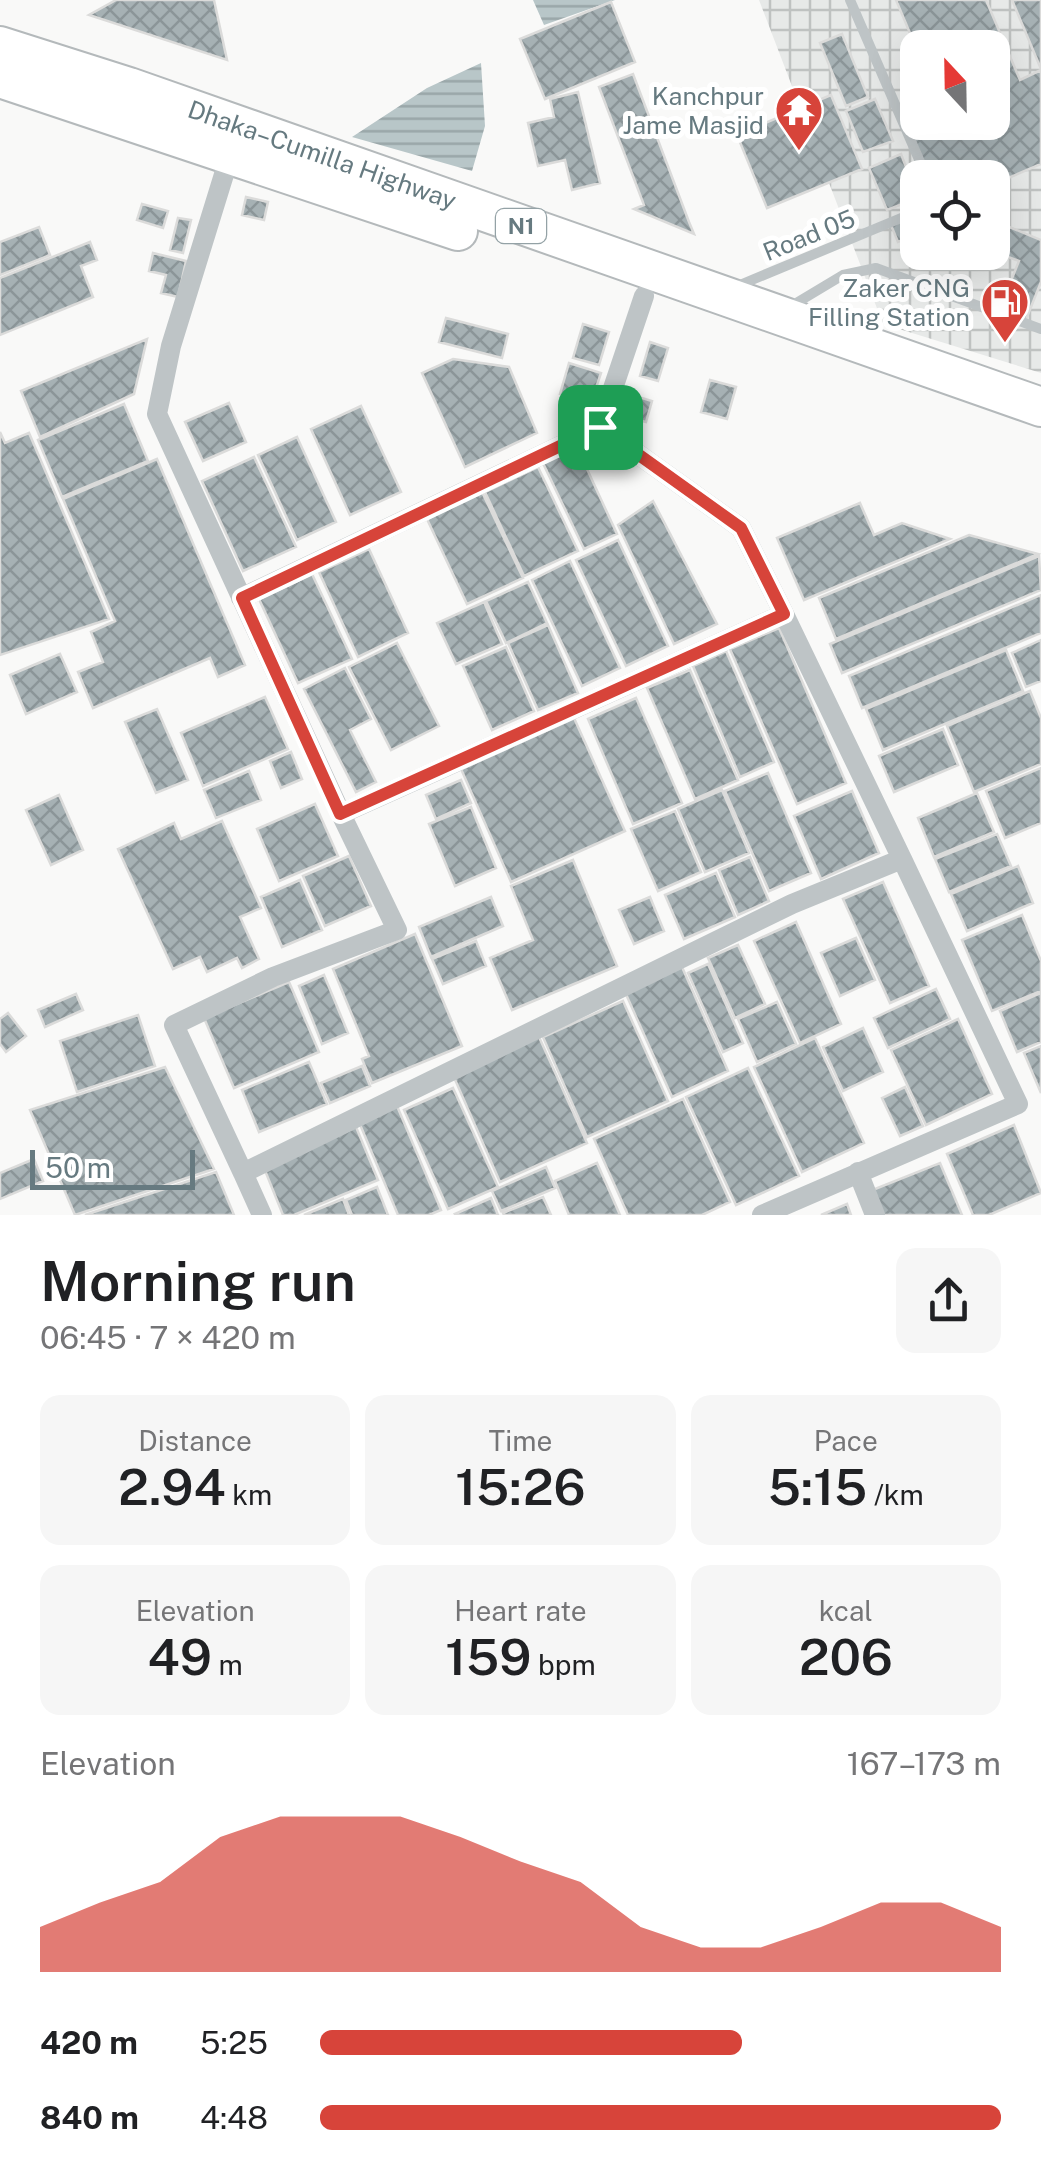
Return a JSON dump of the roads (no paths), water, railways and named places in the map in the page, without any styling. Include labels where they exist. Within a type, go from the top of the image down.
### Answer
[{"type":"highway","name":"Dhaka–Cumilla Highway","points":[[0,46],[129,87],[521,239],[644,296],[1041,434]]},
{"type":"highway","name":"Dhaka–Cumilla Highway","points":[[0,78],[230,154],[716,295],[1041,408]]},
{"type":"street","points":[[230,154],[170,346],[157,414],[397,930],[273,977],[174,1025],[262,1215]]},
{"type":"street","points":[[242,598],[600,427],[644,296]]},
{"type":"street","points":[[600,427],[741,528],[1018,1104],[762,1215]]},
{"type":"street","points":[[340,814],[784,614]]},
{"type":"street","points":[[243,1172],[792,904],[902,859]]},
{"type":"street","points":[[858,1172],[875,1215]]},
{"type":"lane","points":[[850,0],[918,160]]},
{"type":"lane","name":"Road 05","points":[[716,295],[900,218]]},
{"type":"lane","points":[[775,315],[843,276],[876,268],[1041,329]]},
{"type":"place","name":"Kanchpur Jame Masjid","points":[[799,152]]},
{"type":"place","name":"Zaker CNG Filling Station","points":[[1005,344]]}]
